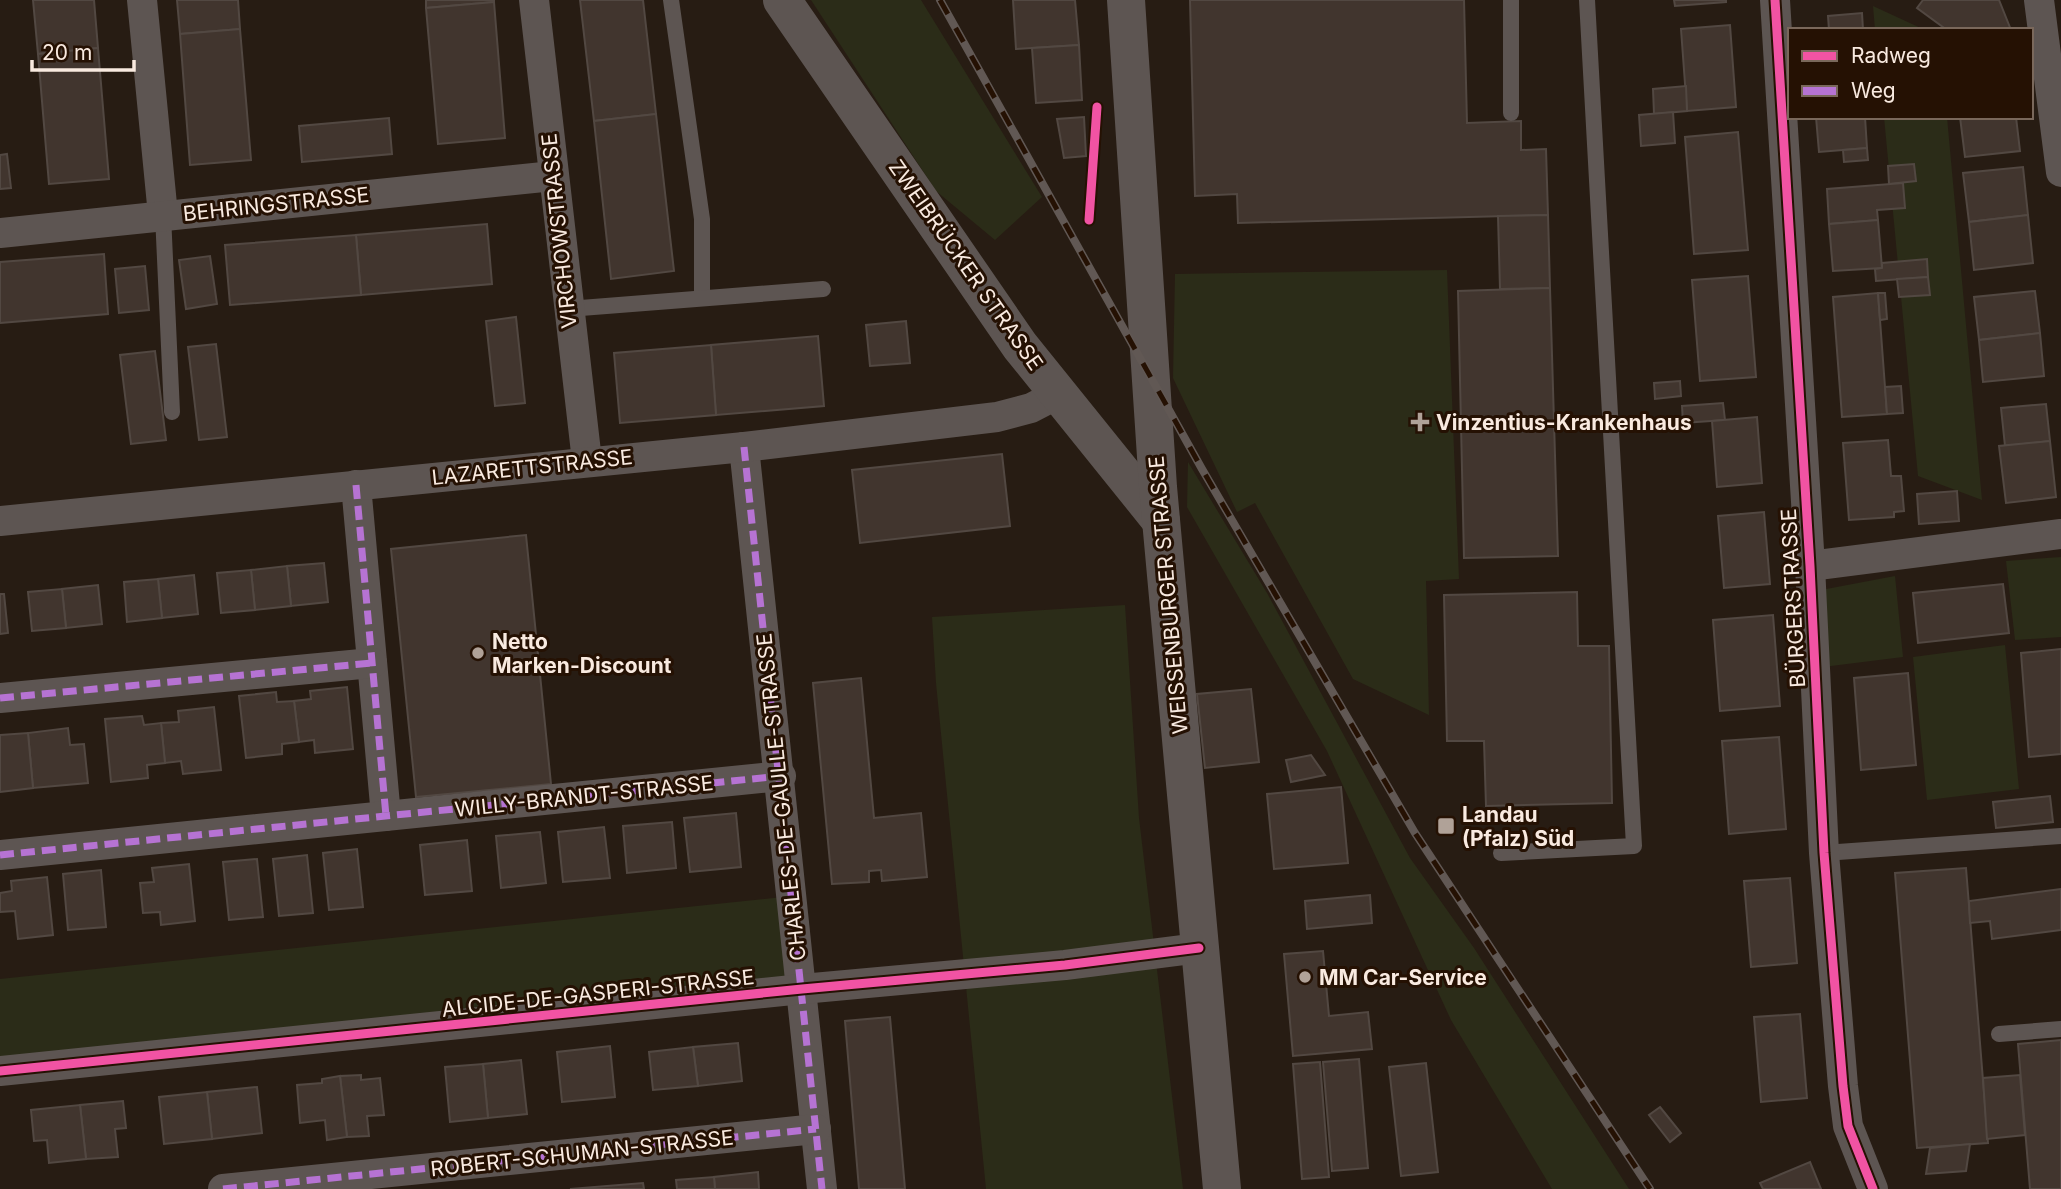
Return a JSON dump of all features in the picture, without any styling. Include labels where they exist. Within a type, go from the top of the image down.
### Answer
[{"type":"street","points":[[142,0],[163,215]]},
{"type":"street","name":"VIRCHOWSTRASSE","points":[[534,0],[587,461]]},
{"type":"street","name":"ZWEIBRÜCKER STRASSE","points":[[782,0],[982,294],[1058,394],[1161,521]]},
{"type":"street","name":"WEISSENBURGER STRASSE","points":[[1126,0],[1161,521],[1222,1189]]},
{"type":"street","name":"BÜRGERSTRASSE","points":[[1774,0],[1810,565],[1824,853],[1848,1126],[1873,1189]]},
{"type":"street","points":[[2039,0],[2061,172]]},
{"type":"street","name":"BEHRINGSTRASSE","points":[[0,233],[553,176]]},
{"type":"street","name":"LAZARETTSTRASSE","points":[[0,521],[744,447],[997,417],[1031,408],[1058,394]]},
{"type":"street","name":"CHARLES-DE-GAULLE-STRASSE","points":[[744,447],[822,1189]]},
{"type":"street","points":[[356,485],[386,816]]},
{"type":"street","name":"BÜRGERSTRASSE","points":[[1810,565],[2061,534]]},
{"type":"street","points":[[0,698],[372,663]]},
{"type":"street","name":"WILLY-BRANDT-STRASSE","points":[[0,855],[780,776]]},
{"type":"street","name":"ALCIDE-DE-GASPERI-STRASSE","points":[[0,1071],[802,989],[1065,965],[1199,948]]},
{"type":"street","name":"ROBERT-SCHUMAN-STRASSE","points":[[223,1189],[816,1129]]},
{"type":"lane","points":[[671,0],[702,219],[702,297]]},
{"type":"lane","points":[[1511,0],[1511,113]]},
{"type":"lane","points":[[1501,853],[1634,846],[1587,0]]},
{"type":"lane","points":[[163,215],[173,412]]},
{"type":"lane","points":[[568,309],[823,289]]},
{"type":"lane","points":[[1824,853],[2061,836]]},
{"type":"lane","points":[[1998,1034],[2061,1029]]},
{"type":"green space","points":[[811,0],[921,0],[1042,197],[995,240],[936,191]]},
{"type":"green space","points":[[1873,6],[1921,28],[1875,28]]},
{"type":"green space","points":[[1884,119],[1947,119],[1982,500],[1918,476]]},
{"type":"green space","points":[[1447,270],[1459,579],[1426,581],[1429,715],[1353,679],[1255,503],[1237,512],[1173,378],[1175,274]]},
{"type":"green space","points":[[1188,462],[1267,593],[1410,858],[1474,948],[1629,1189],[1552,1189],[1451,1020],[1327,751],[1187,507]]},
{"type":"green space","points":[[2061,557],[2061,637],[2015,640],[2006,561]]},
{"type":"green space","points":[[1895,576],[1903,657],[1823,667],[1821,590]]},
{"type":"green space","points":[[1125,605],[1139,818],[1183,1189],[986,1189],[936,683],[932,617]]},
{"type":"green space","points":[[2005,645],[2019,789],[1927,800],[1913,657]]},
{"type":"green space","points":[[793,896],[802,989],[0,1071],[0,979]]},
{"type":"building","points":[[33,0],[94,0],[98,48],[38,54]]},
{"type":"building","points":[[177,0],[238,0],[240,29],[180,34]]},
{"type":"building","points":[[426,0],[494,0],[494,2],[426,8]]},
{"type":"building","points":[[580,0],[643,0],[656,114],[594,121]]},
{"type":"building","points":[[1013,0],[1075,0],[1079,45],[1016,49]]},
{"type":"building","points":[[1190,0],[1464,0],[1467,123],[1521,121],[1521,150],[1546,149],[1548,215],[1238,223],[1237,194],[1195,196]]},
{"type":"building","points":[[1674,0],[1726,0],[1726,2],[1675,6]]},
{"type":"building","points":[[1923,0],[1999,0],[2010,28],[1944,28],[1917,8]]},
{"type":"building","points":[[494,2],[505,138],[438,144],[426,8]]},
{"type":"building","points":[[1862,13],[1863,28],[1829,28],[1828,16]]},
{"type":"building","points":[[1730,25],[1736,107],[1687,111],[1681,29]]},
{"type":"building","points":[[240,29],[251,160],[190,165],[180,34]]},
{"type":"building","points":[[1079,45],[1082,100],[1036,103],[1032,48]]},
{"type":"building","points":[[98,48],[109,179],[49,184],[38,54]]},
{"type":"building","points":[[1686,86],[1687,111],[1654,114],[1653,89]]},
{"type":"building","points":[[1673,112],[1675,143],[1641,146],[1639,115]]},
{"type":"building","points":[[656,114],[674,271],[611,279],[594,121]]},
{"type":"building","points":[[1084,117],[1086,156],[1064,158],[1057,119]]},
{"type":"building","points":[[389,118],[392,154],[302,162],[299,126]]},
{"type":"building","points":[[1816,119],[1865,119],[1867,148],[1819,152]]},
{"type":"building","points":[[1960,119],[2016,119],[2020,151],[1965,157]]},
{"type":"building","points":[[1738,132],[1748,250],[1694,254],[1685,137]]},
{"type":"building","points":[[1867,148],[1868,160],[1844,162],[1843,150]]},
{"type":"building","points":[[7,154],[11,188],[0,189],[0,155]]},
{"type":"building","points":[[1914,164],[1916,181],[1889,184],[1888,166]]},
{"type":"building","points":[[2023,167],[2028,215],[1969,222],[1963,173]]},
{"type":"building","points":[[1903,183],[1905,208],[1877,210],[1878,220],[1829,224],[1827,189]]},
{"type":"building","points":[[1548,215],[1550,288],[1500,289],[1498,216]]},
{"type":"building","points":[[2028,215],[2033,263],[1974,270],[1969,222]]},
{"type":"building","points":[[1878,220],[1882,268],[1833,271],[1829,224]]},
{"type":"building","points":[[487,224],[492,284],[361,295],[356,235]]},
{"type":"building","points":[[356,235],[361,295],[230,305],[225,245]]},
{"type":"building","points":[[104,254],[108,314],[0,323],[0,262]]},
{"type":"building","points":[[210,256],[217,304],[186,309],[179,260]]},
{"type":"building","points":[[1927,259],[1928,277],[1876,281],[1875,269],[1882,268],[1882,263]]},
{"type":"building","points":[[145,266],[149,310],[119,313],[115,269]]},
{"type":"building","points":[[1748,276],[1756,377],[1700,381],[1692,280]]},
{"type":"building","points":[[1928,277],[1930,295],[1899,297],[1897,279]]},
{"type":"building","points":[[1550,288],[1558,556],[1464,558],[1458,291]]},
{"type":"building","points":[[2035,291],[2040,333],[1979,340],[1974,297]]},
{"type":"building","points":[[1878,293],[1887,414],[1842,417],[1833,297]]},
{"type":"building","points":[[1878,293],[1885,293],[1887,319],[1880,320]]},
{"type":"building","points":[[516,317],[525,403],[495,406],[486,321]]},
{"type":"building","points":[[906,321],[910,363],[870,366],[866,325]]},
{"type":"building","points":[[2040,333],[2044,376],[1983,382],[1979,340]]},
{"type":"building","points":[[818,336],[824,406],[716,415],[711,345]]},
{"type":"building","points":[[216,344],[227,437],[199,440],[188,347]]},
{"type":"building","points":[[711,345],[716,415],[620,423],[614,353]]},
{"type":"building","points":[[155,351],[166,440],[131,444],[120,355]]},
{"type":"building","points":[[1680,381],[1681,396],[1655,399],[1654,383]]},
{"type":"building","points":[[1901,386],[1903,413],[1887,414],[1885,387]]},
{"type":"building","points":[[1723,403],[1725,420],[1683,423],[1682,406]]},
{"type":"building","points":[[2046,404],[2050,441],[2005,446],[2001,408]]},
{"type":"building","points":[[1757,417],[1762,483],[1717,487],[1712,421]]},
{"type":"building","points":[[1888,440],[1891,476],[1901,476],[1904,511],[1894,512],[1894,517],[1849,520],[1843,443]]},
{"type":"building","points":[[2050,441],[2056,497],[2006,503],[1999,446]]},
{"type":"building","points":[[1002,454],[1010,526],[860,543],[852,470]]},
{"type":"building","points":[[1957,491],[1959,521],[1919,524],[1917,494]]},
{"type":"building","points":[[1764,512],[1770,584],[1724,588],[1718,516]]},
{"type":"building","points":[[526,535],[551,784],[416,797],[391,549]]},
{"type":"building","points":[[324,563],[328,602],[291,606],[287,566]]},
{"type":"building","points":[[287,566],[291,606],[255,610],[251,570]]},
{"type":"building","points":[[251,570],[255,610],[221,613],[217,573]]},
{"type":"building","points":[[194,575],[198,614],[162,618],[158,579]]},
{"type":"building","points":[[158,579],[162,618],[127,622],[124,582]]},
{"type":"building","points":[[2003,584],[2009,633],[1918,643],[1913,593]]},
{"type":"building","points":[[98,585],[102,624],[66,628],[62,589]]},
{"type":"building","points":[[62,589],[66,628],[32,631],[28,592]]},
{"type":"building","points":[[1577,592],[1578,646],[1609,646],[1612,803],[1486,806],[1484,741],[1447,741],[1444,595]]},
{"type":"building","points":[[0,594],[4,594],[8,633],[0,634]]},
{"type":"building","points":[[1773,615],[1780,706],[1720,711],[1713,620]]},
{"type":"building","points":[[2061,649],[2061,754],[2029,757],[2021,653]]},
{"type":"building","points":[[1908,673],[1916,765],[1861,770],[1854,678]]},
{"type":"building","points":[[861,678],[874,818],[921,813],[927,877],[882,881],[881,870],[869,871],[869,882],[832,884],[813,683]]},
{"type":"building","points":[[347,687],[353,749],[315,753],[314,740],[299,742],[294,701],[311,699],[310,691]]},
{"type":"building","points":[[1251,689],[1259,762],[1205,768],[1197,694]]},
{"type":"building","points":[[276,692],[277,702],[294,701],[299,742],[282,744],[282,754],[246,758],[239,696]]},
{"type":"building","points":[[214,707],[221,770],[183,774],[181,761],[165,763],[161,723],[179,722],[178,711]]},
{"type":"building","points":[[142,716],[144,725],[161,723],[165,763],[147,765],[148,778],[111,782],[105,719]]},
{"type":"building","points":[[68,728],[70,745],[84,744],[88,783],[33,788],[28,733]]},
{"type":"building","points":[[28,733],[33,788],[0,792],[0,735]]},
{"type":"building","points":[[1779,737],[1786,829],[1729,834],[1722,741]]},
{"type":"building","points":[[1311,755],[1325,775],[1291,782],[1286,760]]},
{"type":"building","points":[[1341,787],[1348,863],[1274,869],[1267,794]]},
{"type":"building","points":[[2050,796],[2053,822],[1996,828],[1993,802]]},
{"type":"building","points":[[736,813],[741,867],[690,872],[684,818]]},
{"type":"building","points":[[672,822],[676,868],[627,873],[623,826]]},
{"type":"building","points":[[604,827],[610,878],[563,882],[558,832]]},
{"type":"building","points":[[540,832],[546,883],[501,888],[496,836]]},
{"type":"building","points":[[467,840],[472,891],[425,895],[420,845]]},
{"type":"building","points":[[357,849],[363,907],[329,910],[323,853]]},
{"type":"building","points":[[307,855],[313,913],[279,916],[273,859]]},
{"type":"building","points":[[257,859],[263,917],[229,920],[223,862]]},
{"type":"building","points":[[189,864],[195,921],[161,925],[160,912],[143,913],[140,883],[154,882],[152,868]]},
{"type":"building","points":[[1966,868],[1988,1143],[1917,1148],[1895,873]]},
{"type":"building","points":[[101,870],[106,927],[68,930],[63,874]]},
{"type":"building","points":[[47,877],[53,935],[18,939],[15,911],[0,912],[0,893],[12,891],[11,881]]},
{"type":"building","points":[[1790,878],[1797,963],[1751,967],[1744,881]]},
{"type":"building","points":[[2061,889],[2061,930],[1992,939],[1990,921],[1970,923],[1969,901]]},
{"type":"building","points":[[1370,895],[1372,923],[1307,929],[1305,901]]},
{"type":"building","points":[[1323,951],[1329,1016],[1368,1012],[1372,1049],[1293,1056],[1284,954]]},
{"type":"building","points":[[1800,1014],[1807,1098],[1761,1102],[1754,1017]]},
{"type":"building","points":[[890,1017],[905,1189],[859,1189],[845,1021]]},
{"type":"building","points":[[2061,1040],[2061,1189],[2030,1189],[2018,1044]]},
{"type":"building","points":[[738,1043],[742,1081],[698,1086],[693,1047]]},
{"type":"building","points":[[610,1046],[615,1097],[562,1102],[557,1052]]},
{"type":"building","points":[[693,1047],[698,1086],[653,1090],[649,1052]]},
{"type":"building","points":[[1359,1059],[1368,1168],[1332,1171],[1323,1062]]},
{"type":"building","points":[[521,1060],[527,1114],[488,1118],[483,1064]]},
{"type":"building","points":[[1320,1062],[1329,1177],[1302,1179],[1293,1064]]},
{"type":"building","points":[[1426,1063],[1438,1172],[1401,1176],[1389,1067]]},
{"type":"building","points":[[483,1064],[488,1118],[450,1122],[445,1067]]},
{"type":"building","points":[[361,1075],[361,1080],[380,1078],[384,1115],[367,1116],[369,1136],[347,1137],[340,1076]]},
{"type":"building","points":[[2020,1075],[2025,1135],[1987,1139],[1983,1078]]},
{"type":"building","points":[[340,1076],[347,1137],[327,1140],[325,1120],[300,1123],[297,1085],[322,1083],[322,1079]]},
{"type":"building","points":[[257,1087],[262,1133],[212,1139],[207,1092]]},
{"type":"building","points":[[207,1092],[212,1139],[164,1144],[159,1097]]},
{"type":"building","points":[[123,1101],[126,1128],[115,1129],[118,1157],[86,1159],[80,1105]]},
{"type":"building","points":[[80,1105],[86,1159],[49,1163],[47,1140],[34,1141],[31,1110]]},
{"type":"building","points":[[1660,1107],[1681,1133],[1670,1142],[1649,1115]]},
{"type":"building","points":[[1970,1144],[1966,1171],[1926,1174],[1930,1148]]},
{"type":"building","points":[[1810,1162],[1821,1189],[1763,1189],[1760,1183]]},
{"type":"building","points":[[758,1172],[759,1189],[715,1189],[714,1177]]},
{"type":"building","points":[[714,1177],[715,1189],[677,1189],[676,1180]]},
{"type":"building","points":[[643,1183],[644,1189],[570,1189]]},
{"type":"railway","points":[[940,0],[1202,469],[1415,833],[1650,1189]]},
{"type":"marked path","points":[[744,447],[822,1189]]},
{"type":"marked path","points":[[356,485],[386,816]]},
{"type":"marked path","points":[[0,698],[372,663]]},
{"type":"marked path","points":[[0,855],[781,776]]},
{"type":"marked path","points":[[223,1189],[816,1129]]},
{"type":"cycle path","points":[[1775,0],[1810,566],[1824,853],[1843,1086],[1848,1126],[1873,1189]]},
{"type":"cycle path","points":[[1089,220],[1097,107]]},
{"type":"cycle path","points":[[0,1071],[802,989],[1065,965],[1199,948]]},
{"type":"place","name":"Vinzentius-Krankenhaus","points":[[1420,422]]},
{"type":"place","name":"Netto Marken-Discount","points":[[478,653]]},
{"type":"place","name":"Landau (Pfalz) Süd","points":[[1446,826]]},
{"type":"place","name":"MM Car-Service","points":[[1305,977]]}]
